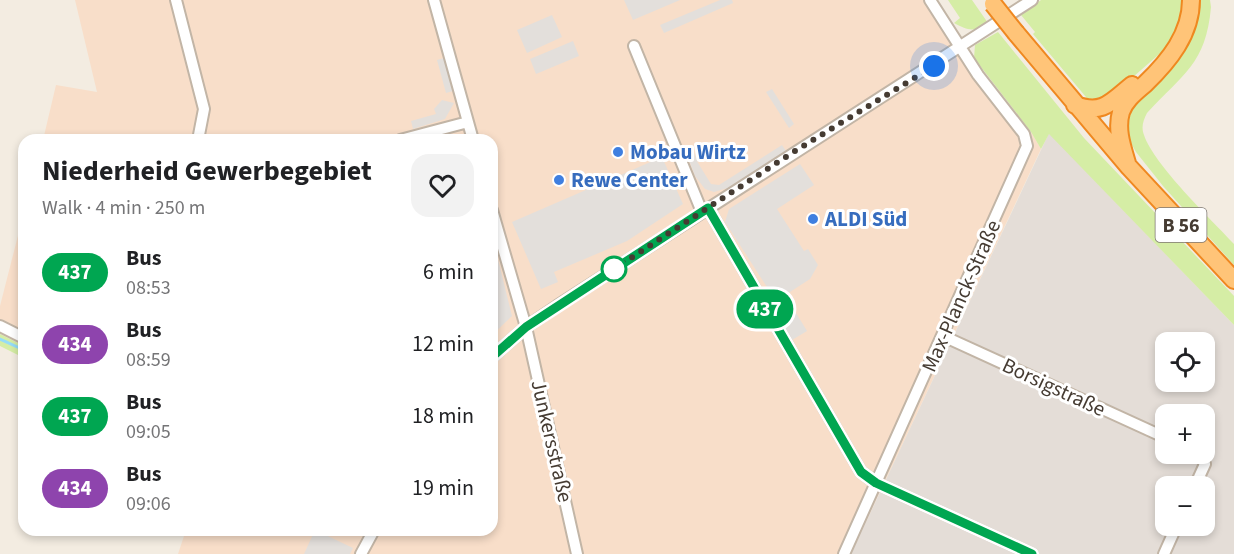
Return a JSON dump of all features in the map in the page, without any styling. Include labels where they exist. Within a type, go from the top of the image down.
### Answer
[{"type":"highway","points":[[1129,167],[1119,126],[1123,107],[1172,53],[1187,28],[1191,0]]},
{"type":"highway","name":"B 56","points":[[991,2],[1129,167],[1234,280]]},
{"type":"highway","points":[[1075,105],[1094,110],[1103,108],[1172,53]]},
{"type":"street","points":[[176,0],[204,109],[199,134]]},
{"type":"street","points":[[434,0],[471,134]]},
{"type":"street","points":[[930,0],[961,47]]},
{"type":"street","points":[[498,352],[526,327],[1032,0]]},
{"type":"street","points":[[634,46],[705,210],[849,457],[861,472],[876,483],[1032,554]]},
{"type":"street","name":"Max-Planck-Straße","points":[[844,554],[1027,146],[1024,134],[978,75],[961,47]]},
{"type":"street","points":[[423,134],[468,122]]},
{"type":"street","name":"Junkersstraße","points":[[498,231],[526,327],[577,554]]},
{"type":"street","points":[[0,326],[18,335]]},
{"type":"street","name":"Borsigstraße","points":[[943,336],[1155,433]]},
{"type":"street","points":[[362,554],[371,536]]},
{"type":"street","points":[[1164,554],[1172,536]]},
{"type":"shaded area","points":[[75,0],[923,0],[967,68],[1020,136],[1031,132],[1041,149],[851,554],[178,554],[184,536],[498,536],[498,134],[44,134],[56,85],[97,92]]},
{"type":"shaded area","points":[[624,0],[680,0],[633,20]]},
{"type":"shaded area","points":[[720,0],[732,0],[733,3],[664,33],[660,25]]},
{"type":"shaded area","points":[[552,15],[562,37],[527,53],[517,30]]},
{"type":"shaded area","points":[[573,41],[579,56],[536,74],[530,59]]},
{"type":"shaded area","points":[[444,58],[453,91],[446,93],[437,60]]},
{"type":"shaded area","points":[[772,89],[794,124],[789,128],[766,92]]},
{"type":"shaded area","points":[[442,100],[454,103],[445,119],[413,129],[411,121],[436,114],[434,109]]},
{"type":"shaded area","points":[[1049,133],[1234,325],[1234,554],[851,554]]},
{"type":"shaded area","points":[[782,145],[786,151],[728,188],[714,192],[705,189],[695,176],[685,150],[692,147],[698,163],[711,184],[719,185]]},
{"type":"shaded area","points":[[662,157],[683,204],[627,241],[554,272],[558,282],[541,289],[512,222]]},
{"type":"shaded area","points":[[800,164],[814,185],[777,209],[804,251],[808,249],[818,265],[810,279],[776,301],[725,222],[729,209]]},
{"type":"shaded area","points":[[18,236],[18,343],[0,334],[0,306]]},
{"type":"shaded area","points":[[498,259],[512,316],[498,329]]},
{"type":"shaded area","points":[[787,298],[807,331],[792,340],[772,307]]},
{"type":"shaded area","points":[[312,536],[328,536],[353,548],[350,554],[304,554]]},
{"type":"green space","points":[[948,0],[972,0],[988,23],[971,29],[954,23],[960,18]]},
{"type":"green space","points":[[1041,0],[1183,0],[1180,24],[1165,49],[1108,99],[1091,103],[1033,34],[1035,32],[1021,15]]},
{"type":"green space","points":[[1200,0],[1210,0],[1211,7],[1204,42],[1191,67],[1147,113],[1143,129],[1159,161],[1234,244],[1234,265],[1163,186],[1128,138],[1127,111],[1186,49],[1196,27]]},
{"type":"green space","points":[[998,32],[1084,138],[1234,296],[1234,325],[1049,134],[1041,149],[1031,132],[974,58],[975,45]]},
{"type":"green space","points":[[0,334],[18,343],[18,355],[0,346]]},
{"type":"waterway","points":[[0,339],[18,347]]},
{"type":"bus line","name":"437","points":[[498,352],[526,327],[708,208],[849,457],[861,472],[876,483],[1032,554]]},
{"type":"place","name":"Mobau Wirtz","points":[[618,152]]},
{"type":"place","name":"Rewe Center","points":[[559,180]]},
{"type":"place","name":"ALDI Süd","points":[[813,219]]},
{"type":"route","points":[[614,269],[795,151],[934,66]]}]
